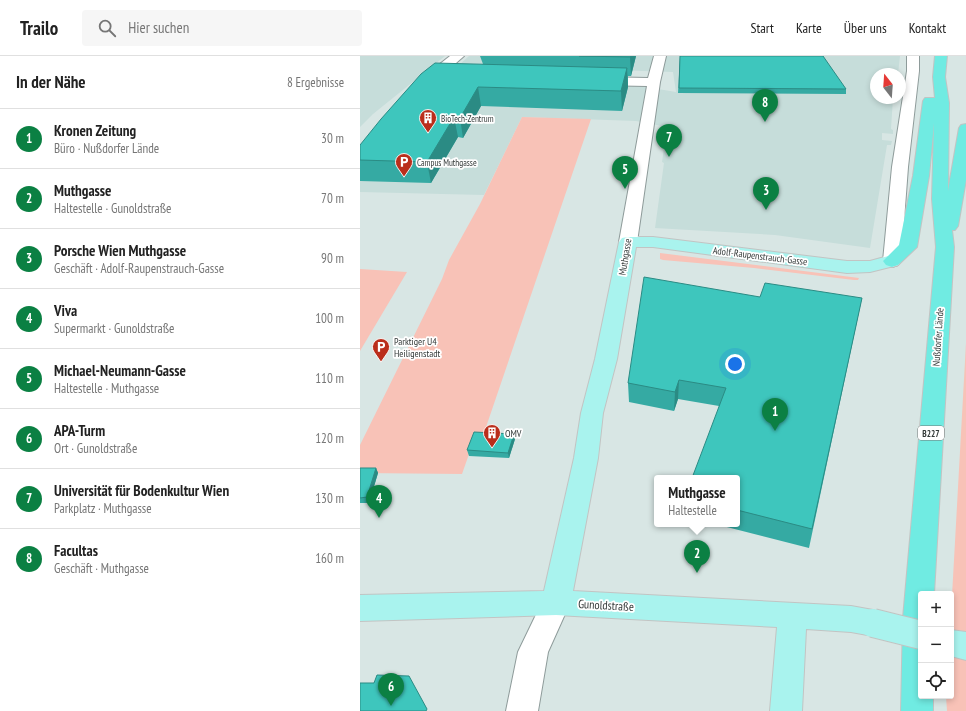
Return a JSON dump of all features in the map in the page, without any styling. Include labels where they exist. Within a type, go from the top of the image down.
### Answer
[{"type":"highway","name":"Nußdorfer Lände","points":[[922,591],[944,247],[940,199],[942,103],[939,77],[941,56]]},
{"type":"highway","points":[[892,261],[908,247],[921,176],[930,102],[939,77]]},
{"type":"highway","points":[[944,247],[955,200],[966,128]]},
{"type":"highway","name":"B227","points":[[917,711],[920,627]]},
{"type":"main road","name":"Adolf-Raupenstrauch-Gasse","points":[[628,242],[653,242],[847,267],[875,266],[892,261]]},
{"type":"main road","name":"Muthgasse","points":[[556,603],[586,458],[592,413],[606,359],[628,242]]},
{"type":"main road","name":"Gunoldstraße","points":[[360,608],[556,603],[792,615],[918,626]]},
{"type":"main road","points":[[786,711],[792,615]]},
{"type":"main road","points":[[954,644],[966,646]]},
{"type":"street","points":[[416,91],[458,56]]},
{"type":"street","name":"Muthgasse","points":[[628,242],[654,82],[660,56]]},
{"type":"street","points":[[892,261],[900,167],[913,71],[913,56]]},
{"type":"street","points":[[434,75],[457,76]]},
{"type":"street","points":[[581,80],[654,82]]},
{"type":"street","name":"Muthgasse","points":[[522,711],[534,652],[556,603]]},
{"type":"shaded area","points":[[360,56],[445,56],[373,114],[360,127]]},
{"type":"shaded area","points":[[469,56],[900,56],[899,68],[870,68],[870,104],[893,104],[891,129],[893,130],[893,134],[882,133],[882,140],[892,141],[891,145],[887,145],[870,248],[775,235],[655,228],[664,163],[662,162],[667,127],[636,121],[522,117],[484,195],[360,192],[360,169],[403,117],[628,84],[676,92],[673,72],[459,65]]},
{"type":"shaded area","points":[[522,117],[591,119],[484,433],[475,437],[462,474],[360,473],[360,445],[442,279],[449,260],[480,204]]},
{"type":"shaded area","points":[[660,253],[859,278],[858,280],[854,280],[754,268],[663,260],[660,259]]},
{"type":"shaded area","points":[[360,269],[407,272],[360,351]]},
{"type":"shaded area","points":[[966,343],[966,711],[947,711],[946,699],[954,699],[954,591],[952,591]]},
{"type":"building","points":[[579,56],[631,56],[630,57]]},
{"type":"building","points":[[680,56],[823,56],[846,89],[679,88]]},
{"type":"building","points":[[435,63],[627,68],[621,91],[478,87],[460,118],[454,117],[427,162],[360,160],[360,145],[421,74]]},
{"type":"building","points":[[644,277],[760,297],[765,283],[862,298],[812,529],[740,511],[740,475],[693,475],[726,388],[679,380],[675,392],[628,383]]},
{"type":"building","name":"OMV","points":[[474,432],[514,434],[508,453],[467,450]]},
{"type":"building","points":[[360,468],[376,468],[367,497],[360,498]]},
{"type":"building","points":[[377,675],[409,676],[427,709],[426,711],[360,711],[360,683],[374,683]]},
{"type":"place","name":"Facultas","points":[[765,122]]},
{"type":"place","name":"BioTech-Zentrum","points":[[428,133]]},
{"type":"place","name":"Universität für Bodenkultur Wien","points":[[669,157]]},
{"type":"place","name":"Campus Muthgasse","points":[[404,177]]},
{"type":"place","name":"Michael-Neumann-Gasse","points":[[625,189]]},
{"type":"place","name":"Porsche Wien Muthgasse","points":[[766,210]]},
{"type":"place","name":"Parktiger U4 Heiligenstadt","points":[[381,362]]},
{"type":"place","name":"Kronen Zeitung","points":[[775,431]]},
{"type":"place","name":"OMV","points":[[492,448]]},
{"type":"place","name":"Viva","points":[[379,518]]},
{"type":"place","name":"Muthgasse","points":[[697,573]]},
{"type":"place","name":"APA-Turm","points":[[391,706]]}]
